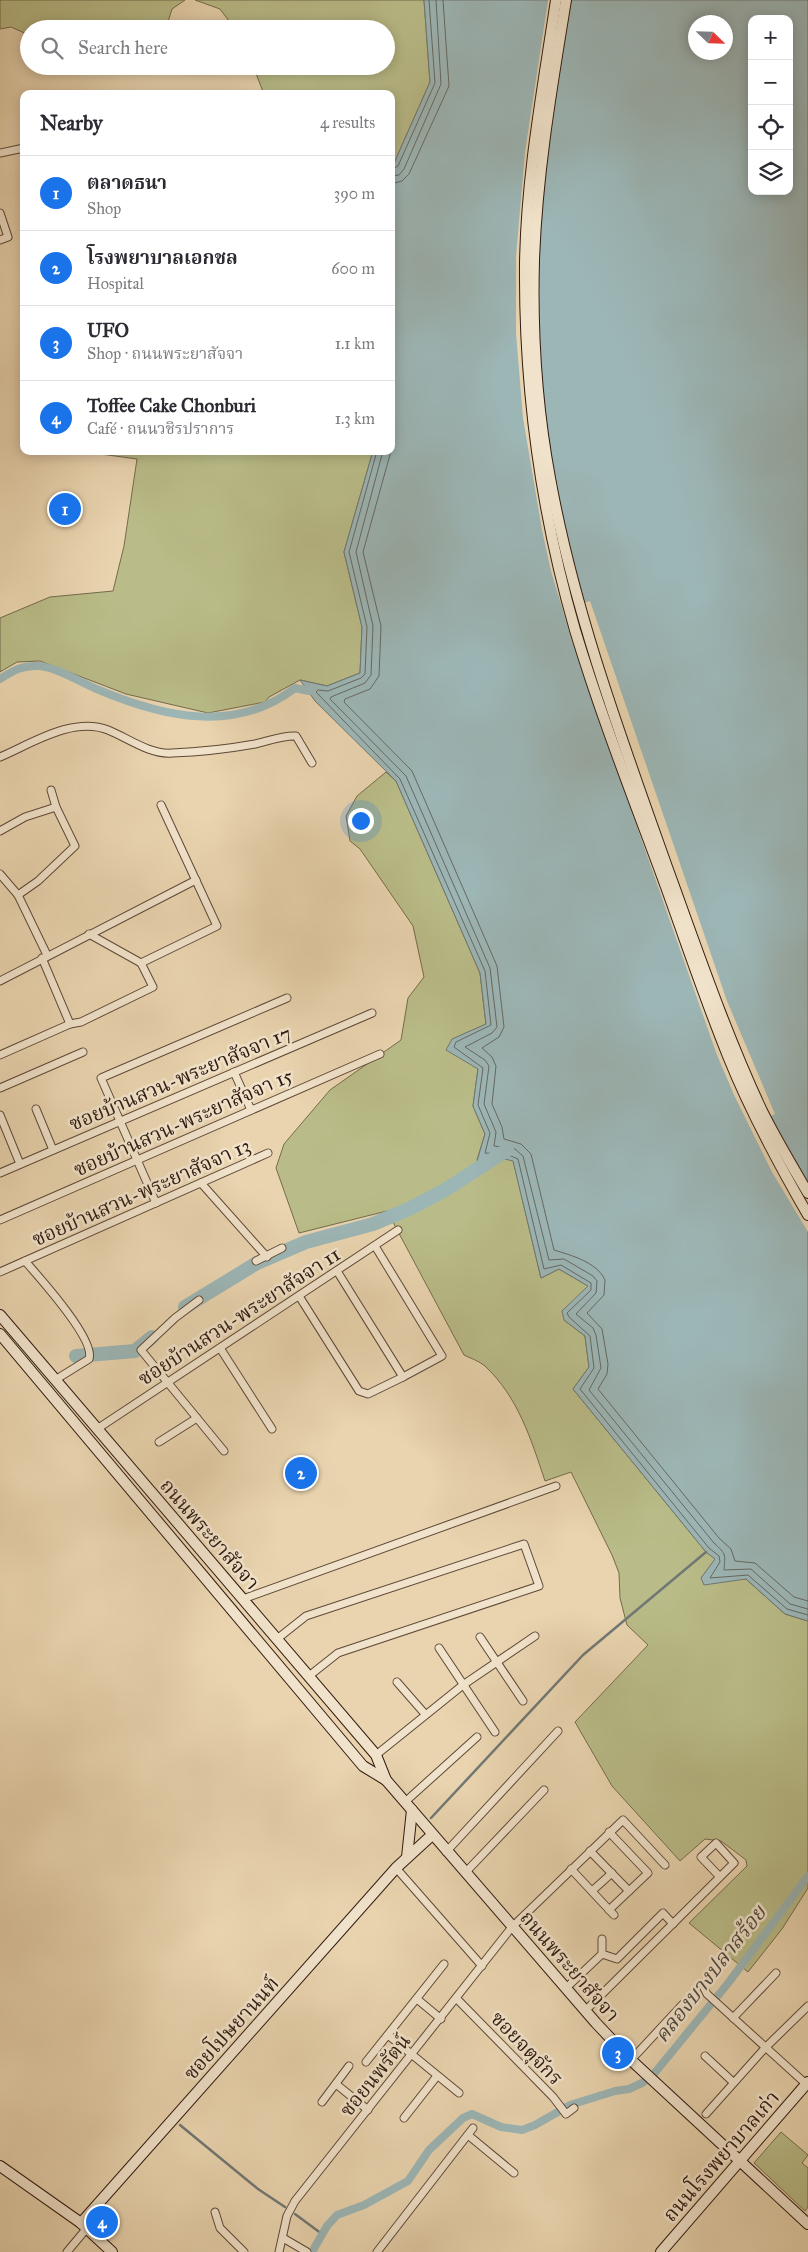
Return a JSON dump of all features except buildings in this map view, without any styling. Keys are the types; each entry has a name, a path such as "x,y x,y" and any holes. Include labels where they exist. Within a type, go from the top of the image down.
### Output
{"main road":[{"path":"556,0 530,180 525,263 527,345 532,413 540,478 575,630 628,785 728,1056 755,1117 808,1215"},
{"path":"566,0 538,182 534,262 536,346 550,477 566,553 585,625 640,790 737,1054 763,1113 808,1193"},
{"name":"ถนนพระยาสัจจา","path":"1,1317 376,1756 386,1780"},
{"name":"ถนนพระยาสัจจา","path":"0,1334 363,1766 386,1780 446,1852 631,2060 808,2224"},
{"path":"87,1437 97,1429"},
{"path":"162,1527 175,1520"},
{"path":"228,1605 243,1599"},
{"path":"363,1766 376,1756"},
{"path":"407,1857 412,1810"},
{"name":"ซอยโปษยานนท์","path":"84,2226 396,1868 432,1835"},
{"name":"ถนนโรงพยาบาลเก่า","path":"661,2252 807,2083"},
{"path":"0,2166 84,2226 112,2252"}],"street":[{"path":"0,153 20,149"},
{"path":"0,213 8,237 0,240"},
{"path":"0,757 52,735 87,726 104,728 153,750 169,754 218,750 296,736 312,763"},
{"path":"18,894 38,881 76,846 56,807 51,790"},
{"path":"141,962 216,926 161,805"},
{"path":"0,831 25,817 56,807"},
{"path":"0,874 18,894 45,956 70,1024"},
{"path":"0,981 45,956 196,880"},
{"path":"0,1055 70,1024 81,1022 152,987 141,962 90,934"},
{"path":"156,1203 101,1078 287,998"},
{"name":"ซอยบ้านสวน-พระยาสัจจา 17","path":"0,1173 372,1012"},
{"path":"0,1088 83,1052"},
{"name":"ซอยบ้านสวน-พระยาสัจจา 15","path":"0,1220 380,1054"},
{"path":"234,1072 251,1110"},
{"path":"36,1109 53,1150"},
{"path":"0,1115 20,1164"},
{"name":"ซอยบ้านสวน-พระยาสัจจา 13","path":"0,1272 268,1153"},
{"path":"201,1183 267,1256"},
{"name":"ซอยบ้านสวน-พระยาสัจจา 11","path":"97,1429 398,1230"},
{"path":"299,1296 359,1391 368,1394 442,1356 375,1246"},
{"path":"256,1261 282,1248"},
{"path":"26,1261 58,1301 88,1346 90,1356 86,1361 72,1367 55,1380"},
{"path":"336,1271 403,1377"},
{"path":"199,1300 175,1318 141,1350 224,1451"},
{"path":"220,1348 272,1429"},
{"path":"159,1442 197,1418"},
{"path":"243,1599 556,1486"},
{"path":"277,1639 306,1616 524,1544 539,1586 338,1653 309,1676"},
{"path":"376,1756 425,1714 463,1685 535,1636"},
{"path":"480,1637 523,1701"},
{"path":"438,1648 495,1732"},
{"path":"397,1682 425,1714"},
{"path":"446,1852 558,1731"},
{"path":"405,1802 477,1737"},
{"path":"465,1873 544,1790"},
{"path":"571,1869 612,1913 629,1891 648,1873 609,1832 623,1820 665,1865"},
{"name":"ซอยนพรัตน์","path":"279,2252 287,2216 295,2201 512,1927 609,1832"},
{"path":"585,2010 673,1924 720,1877 734,1863 716,1843 701,1857 720,1877"},
{"path":"590,1851 629,1891"},
{"path":"396,1868 482,1966"},
{"path":"592,1891 612,1873"},
{"path":"602,1954 617,1959 663,1913 673,1924"},
{"path":"566,1988 602,1954 602,1938"},
{"path":"366,2062 444,1964"},
{"path":"733,2018 776,1973"},
{"path":"706,1991 733,2018 807,2083"},
{"path":"417,1999 441,2019"},
{"name":"ซอยจตุจักร","path":"456,1999 558,2102 566,2114 574,2108"},
{"path":"631,2060 683,2004"},
{"path":"706,2114 733,2082 808,2006"},
{"path":"388,2035 459,2092"},
{"path":"705,2056 733,2082"},
{"path":"322,2102 349,2066"},
{"path":"404,2118 437,2076"},
{"path":"336,2084 368,2110"},
{"path":"377,2252 473,2128"},
{"path":"468,2135 514,2173"},
{"path":"215,2212 220,2228 244,2252"},
{"path":"67,2252 84,2226"},
{"path":"283,2238 305,2251"}],"green space":[{"path":"0,0 185,0 172,9 169,20 20,20 20,31 11,27 0,29"},
{"path":"195,0 424,0 430,82 395,161 395,90 262,90 257,75 395,75 395,20 228,20 220,9"},
{"path":"108,455 372,455 344,552 362,627 360,673 327,686 300,680 269,697 265,702 208,713 126,694 40,661 17,662 0,672 0,618 50,597 113,591 124,546 137,459"},
{"path":"386,772 396,781 480,973 486,1024 453,1039 478,1069 473,1106 485,1134 477,1160 513,1160 541,1278 559,1269 588,1286 564,1320 585,1336 589,1367 573,1389 706,1552 716,1559 701,1578 746,1579 785,1614 808,1621 808,1888 782,1929 748,1972 689,1923 747,1866 746,1860 721,1841 705,1839 680,1861 612,1786 575,1722 648,1645 627,1625 620,1598 619,1573 571,1472 545,1481 529,1434 515,1405 485,1366 464,1355 387,1211 299,1233 276,1168 284,1144 330,1090 401,1040 408,998 424,977 413,926 360,849 350,841 346,816 357,796"},
{"path":"781,2132 808,2155 802,2163 808,2168 808,2207 805,2211 754,2163"}],"water":[{"path":"424,0 808,0 808,1621 785,1614 746,1579 704,1585 701,1578 715,1559 706,1552 573,1389 589,1367 585,1336 564,1320 562,1311 588,1286 559,1269 541,1278 513,1161 505,1159 477,1161 485,1134 473,1106 478,1069 446,1050 452,1039 486,1024 480,973 396,781 315,701 300,680 327,686 360,673 362,627 344,552 372,455 395,455 395,161 430,82"}],"pier":[{"path":"548,0 571,0 546,161 539,258 540,352 545,413 560,511 584,603 590,601 727,1001 775,1114 769,1117 808,1189 808,1232 772,1172 735,1097 717,1055 573,644 551,571 542,530 523,418 516,333 516,257 525,152"}],"waterway":[{"path":"0,679 23,668 33,666 46,667 123,700 148,708 198,716 223,716 248,712 272,702 295,688 309,691"},
{"path":"185,1307 257,1263 306,1242 373,1224 409,1209 445,1190 507,1150"},
{"path":"76,1356 135,1351 152,1337"},
{"path":"431,1818 583,1655 706,1552"},
{"name":"คลองบางปลาสร้อย","path":"312,2252 327,2226 337,2215 364,2205 408,2181 429,2150 463,2118 472,2114 501,2127 522,2130 535,2125 570,2105 615,2091 629,2089 653,2075 729,1982 808,1876"},
{"path":"180,2125 258,2189 285,2207"},
{"path":"295,2214 322,2234"}],"place":[{"name":"ตลาดธนา","path":"65,509"},
{"name":"โรงพยาบาลเอกชล","path":"301,1473"},
{"name":"UFO","path":"618,2053"},
{"name":"Toffee Cake Chonburi","path":"102,2222"}]}
